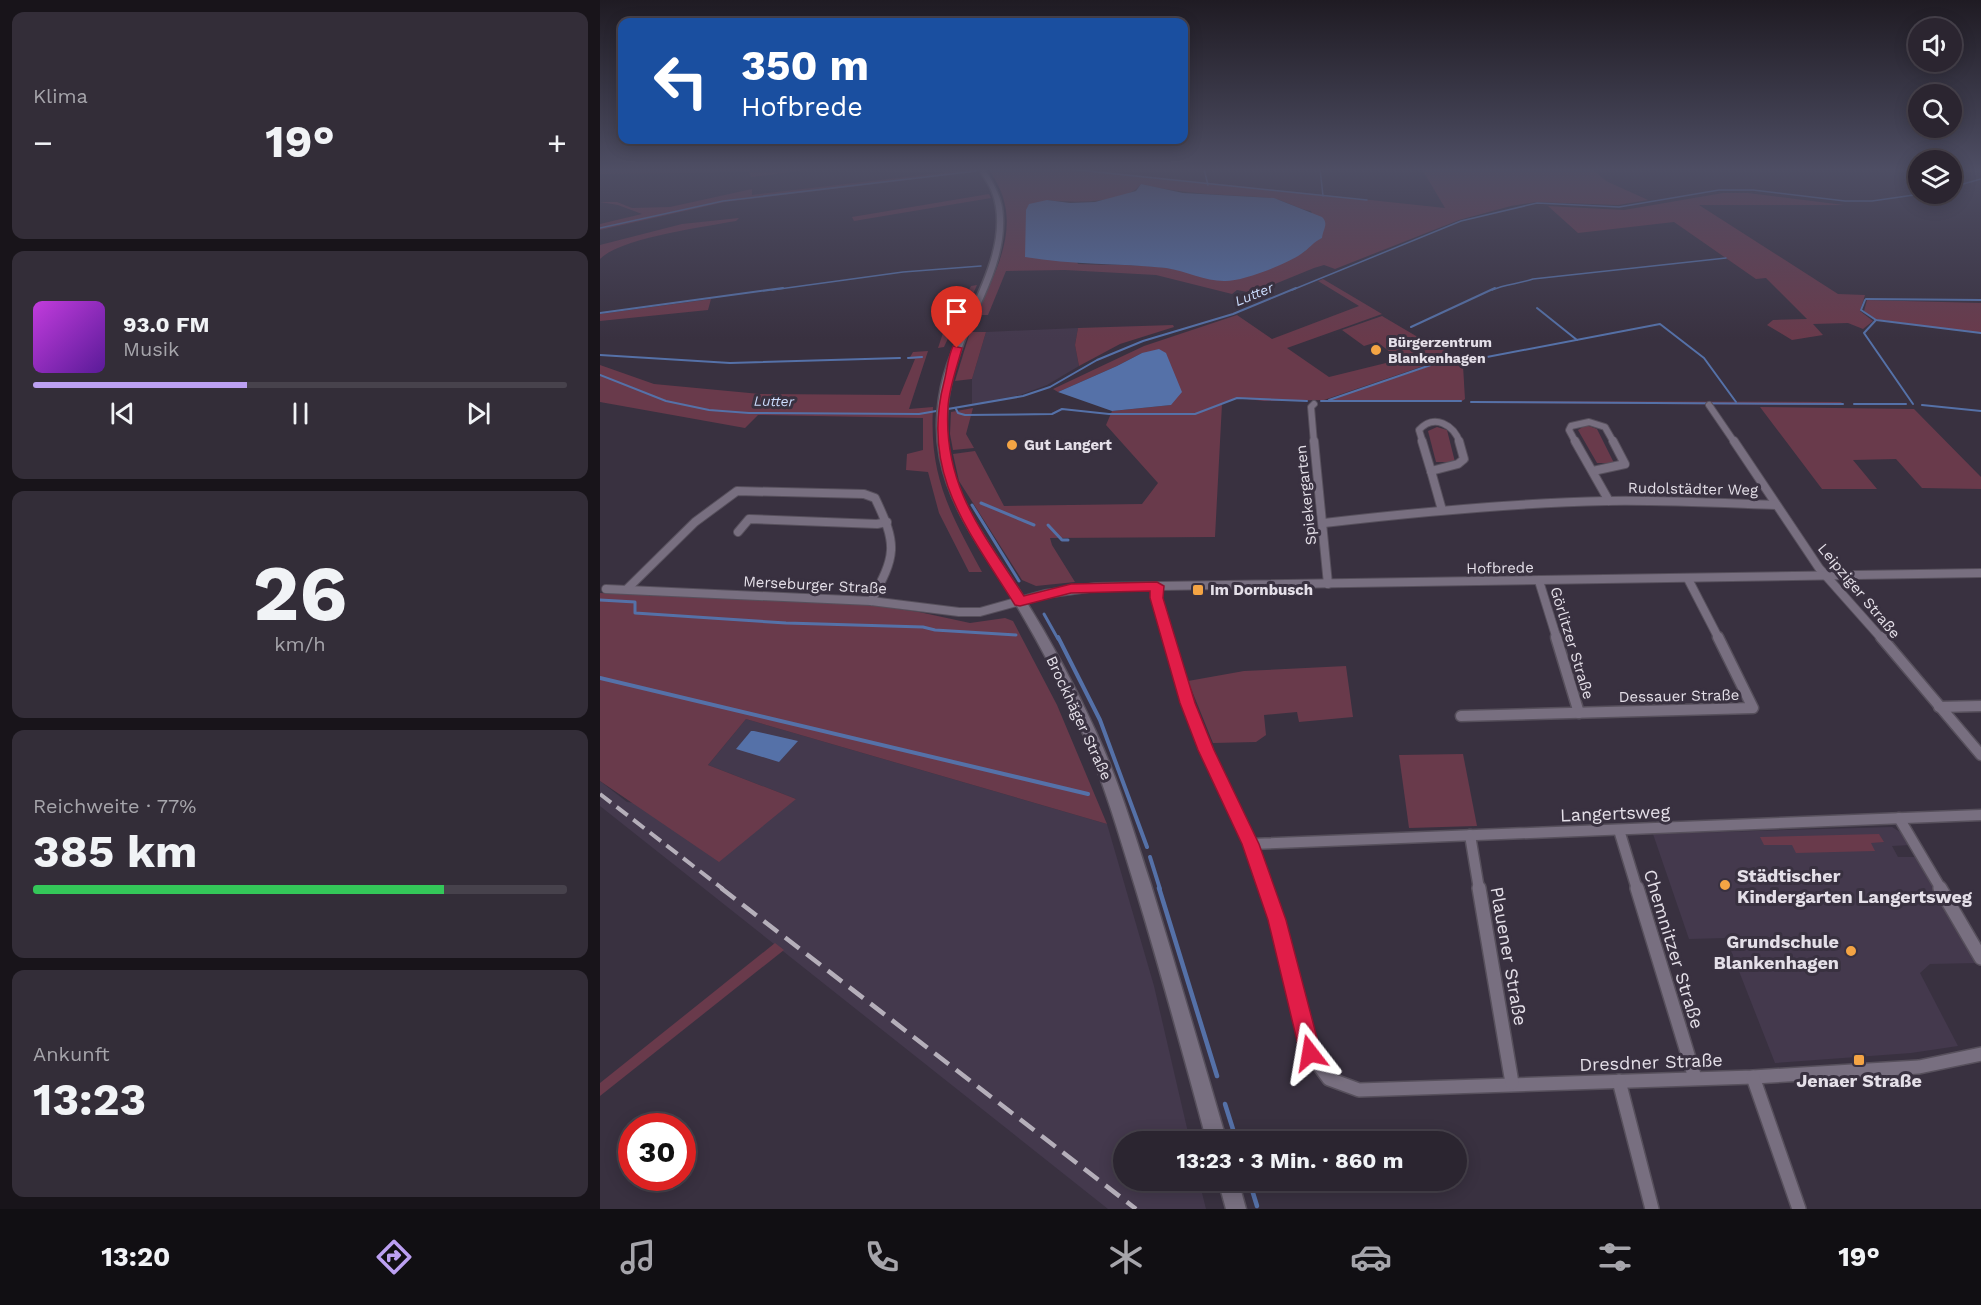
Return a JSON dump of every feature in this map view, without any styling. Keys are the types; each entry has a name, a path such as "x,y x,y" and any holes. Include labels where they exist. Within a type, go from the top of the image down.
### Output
{"main road":[{"name":"Brockhäger Straße","path":"1002,225 994,258 950,368 943,404 944,453 953,489 968,519 1020,601 1074,698 1117,803 1214,1131"},
{"path":"1231,1191 1236,1209"}],"street":[{"name":"Spiekergarten","path":"1314,404 1311,407 1316,481 1321,491 1328,584"},
{"name":"Leipziger Straße","path":"1709,405 1819,568 1981,755"},
{"name":"Rudolstädter Weg","path":"1593,471 1625,464 1605,427 1589,422 1571,426 1569,430 1609,501"},
{"path":"1429,471 1458,464 1464,459 1455,428 1450,424 1428,423 1419,430 1429,471 1442,510"},
{"path":"627,589 703,516 727,496 737,491 864,494 875,498 892,532 894,556 871,601"},
{"name":"Rudolstädter Weg","path":"1324,523 1442,510 1609,501 1776,505"},
{"path":"738,532 749,519 877,524 887,522"},
{"name":"Hofbrede","path":"1020,601 1071,589 1157,586 1981,573"},
{"name":"Dessauer Straße","path":"1461,716 1753,708 1688,579"},
{"name":"Görlitzer Straße","path":"1539,581 1579,713"},
{"path":"1157,586 1156,598 1188,703 1206,750 1251,844 1277,920 1310,1053 1324,1077"},
{"name":"Merseburger Straße","path":"606,588 871,601 959,612 980,612 1020,601"},
{"path":"1939,706 1981,706"},
{"name":"Langertsweg","path":"1251,844 1981,815"},
{"path":"1899,818 1981,958"},
{"name":"Chemnitzer Straße","path":"1619,830 1695,1078"},
{"name":"Plauener Straße","path":"1470,835 1512,1083"},
{"name":"Dresdner Straße","path":"1324,1077 1339,1085 1359,1090 1512,1083 1753,1077 1919,1066 1981,1054"},
{"path":"1753,1077 1799,1209"},
{"path":"1619,1081 1652,1209"}],"shaded area":[{"path":"600,225 620,225 600,230"},
{"path":"676,225 710,225 643,239 625,245 600,259 600,245"},
{"path":"1007,225 1059,225 1078,264 1170,268 1199,276 1304,252 1311,243 1322,238 1317,225 1445,225 1335,269 1324,265 1253,293 1237,290 1232,294 1156,275 1065,270 1006,271 988,315 977,315 1005,242"},
{"path":"1570,225 1644,225 1578,233"},
{"path":"1679,225 1731,225 1838,294 1865,295 1860,311 1873,321 1863,329 1848,323 1813,324 1823,335 1792,340 1767,325 1773,320 1807,319 1766,278 1756,279"},
{"path":"1323,279 1382,314 1287,348 1329,377 1390,362 1438,346 1448,352 1450,357 1324,400 1264,401 1238,398 1222,404 1215,537 1050,538 1075,582 1036,586 1022,580 959,481 953,454 975,451 1004,506 1142,504 1158,483 1106,425 1112,411 1171,405 1142,353 1058,392 1053,389 1144,346 1237,315 1272,339 1359,306 1318,281"},
{"path":"977,285 959,325 951,332 944,347 938,348 943,333 951,325 971,286"},
{"path":"711,299 708,310 600,321 600,314"},
{"path":"1867,300 1981,303 1981,333 1873,319 1864,311"},
{"path":"1382,316 1433,346 1398,358 1377,342 1364,346 1342,330"},
{"path":"1173,325 1174,327 1120,344 1079,366 1075,345 1078,328"},
{"path":"1078,328 1075,345 1079,366 1047,385 1020,395 972,404 972,379 986,332"},
{"path":"970,332 986,332 972,379 955,381"},
{"path":"928,351 909,409 933,407 934,454 938,474 951,512 982,572 969,572 939,513 928,472 906,470 907,454 923,450 923,418 758,415 745,428 600,402 600,365 654,384 760,394 900,395 915,359 909,359 913,352"},
{"path":"1456,357 1463,366 1465,399 1462,401 1330,400"},
{"path":"1472,401 1841,402 1844,405 1473,403"},
{"path":"1760,407 1914,409 1981,477 1981,489 1922,488 1896,459 1853,460 1877,489 1822,489"},
{"path":"973,408 966,434 974,448 953,450 950,434 951,412"},
{"path":"1586,425 1597,429 1614,463 1597,463 1578,430"},
{"path":"1437,427 1447,430 1455,462 1436,462 1428,431"},
{"path":"600,593 870,605 970,623 1005,618 1013,621 1057,705 1107,824 746,719 708,765 796,799 719,862 600,781"},
{"path":"1346,666 1353,717 1299,722 1297,712 1264,715 1266,735 1256,742 1213,743 1188,681 1244,671"},
{"path":"746,719 1107,824 1154,986 1188,1131 1113,1131 1113,1191 1202,1191 1206,1209 1108,1209 600,806 600,781 627,802 635,803 796,799 708,765"},
{"path":"1463,754 1477,826 1409,828 1399,755"},
{"name":"Grundschule Blankenhagen","path":"1892,827 1905,835 1911,845 1892,846 1898,857 1917,857 1977,963 1930,964 1920,973 1958,1046 1911,1053 1775,1063 1726,938 1689,939 1653,834"},
{"path":"1879,834 1884,842 1871,843 1875,851 1796,853 1792,845 1764,845 1760,837"},
{"path":"775,943 784,950 600,1096 600,1083"}],"water":[{"path":"1026,225 1325,225 1322,238 1294,258 1264,272 1232,281 1210,279 1166,268 1025,257"},
{"path":"1159,349 1166,353 1182,392 1171,405 1112,411 1058,392 1142,353"},
{"path":"751,731 798,741 779,762 736,749"}],"waterway":[{"path":"600,228 612,225"},
{"name":"Lutter","path":"1292,290 1450,225"},
{"path":"1492,290 1533,279 1726,258"},
{"path":"772,290 903,272 981,266"},
{"path":"600,313 783,288"},
{"name":"Lutter","path":"600,375 666,401 709,410 749,413 919,414 1023,396 1050,387 1097,360 1143,341 1233,314 1296,288"},
{"path":"1411,327 1495,288"},
{"path":"1866,299 1981,300"},
{"path":"1865,300 1861,310 1876,320"},
{"path":"1537,308 1577,340"},
{"path":"1876,320 1981,333"},
{"path":"1876,320 1864,333 1913,404"},
{"path":"1577,340 1660,324 1704,358 1736,402"},
{"path":"1466,361 1577,340"},
{"path":"1329,400 1451,358 1450,354"},
{"path":"600,355 730,363 900,358"},
{"path":"908,358 922,357"},
{"path":"956,409 958,413 965,415 1052,414 1062,409 1109,414 1195,414 1237,398 1307,401"},
{"path":"1321,401 1461,401"},
{"path":"1471,402 1843,404"},
{"path":"1854,404 1906,404"},
{"path":"1922,405 1981,411"},
{"path":"981,503 1034,525"},
{"path":"972,505 1019,581"},
{"path":"1048,525 1062,540 1068,540"},
{"path":"600,600 635,602 635,613 786,623 923,627 935,630 1016,635"},
{"path":"1044,614 1058,639"},
{"path":"1058,637 1100,720 1147,847"},
{"path":"600,678 1088,794"},
{"path":"1150,857 1160,889"},
{"path":"1159,888 1217,1076"},
{"path":"1225,1104 1234,1131"},
{"path":"1252,1191 1257,1206"}],"railway":[{"path":"600,794 723,889"},
{"path":"721,888 1136,1209"}],"place":[{"name":"Bürgerzentrum Blankenhagen","path":"1376,350"},
{"name":"Gut Langert","path":"1012,445"},
{"name":"Im Dornbusch","path":"1198,590"},
{"name":"Städtischer Kindergarten Langertsweg","path":"1725,885"},
{"name":"Grundschule Blankenhagen","path":"1851,951"},
{"name":"Jenaer Straße","path":"1859,1060"}],"route":[{"path":"957,348 950,368 943,404 942,436 946,464 953,489 968,519 1020,601 1071,589 1157,586 1156,598 1188,703 1206,750 1251,844 1277,920 1310,1053"}]}
